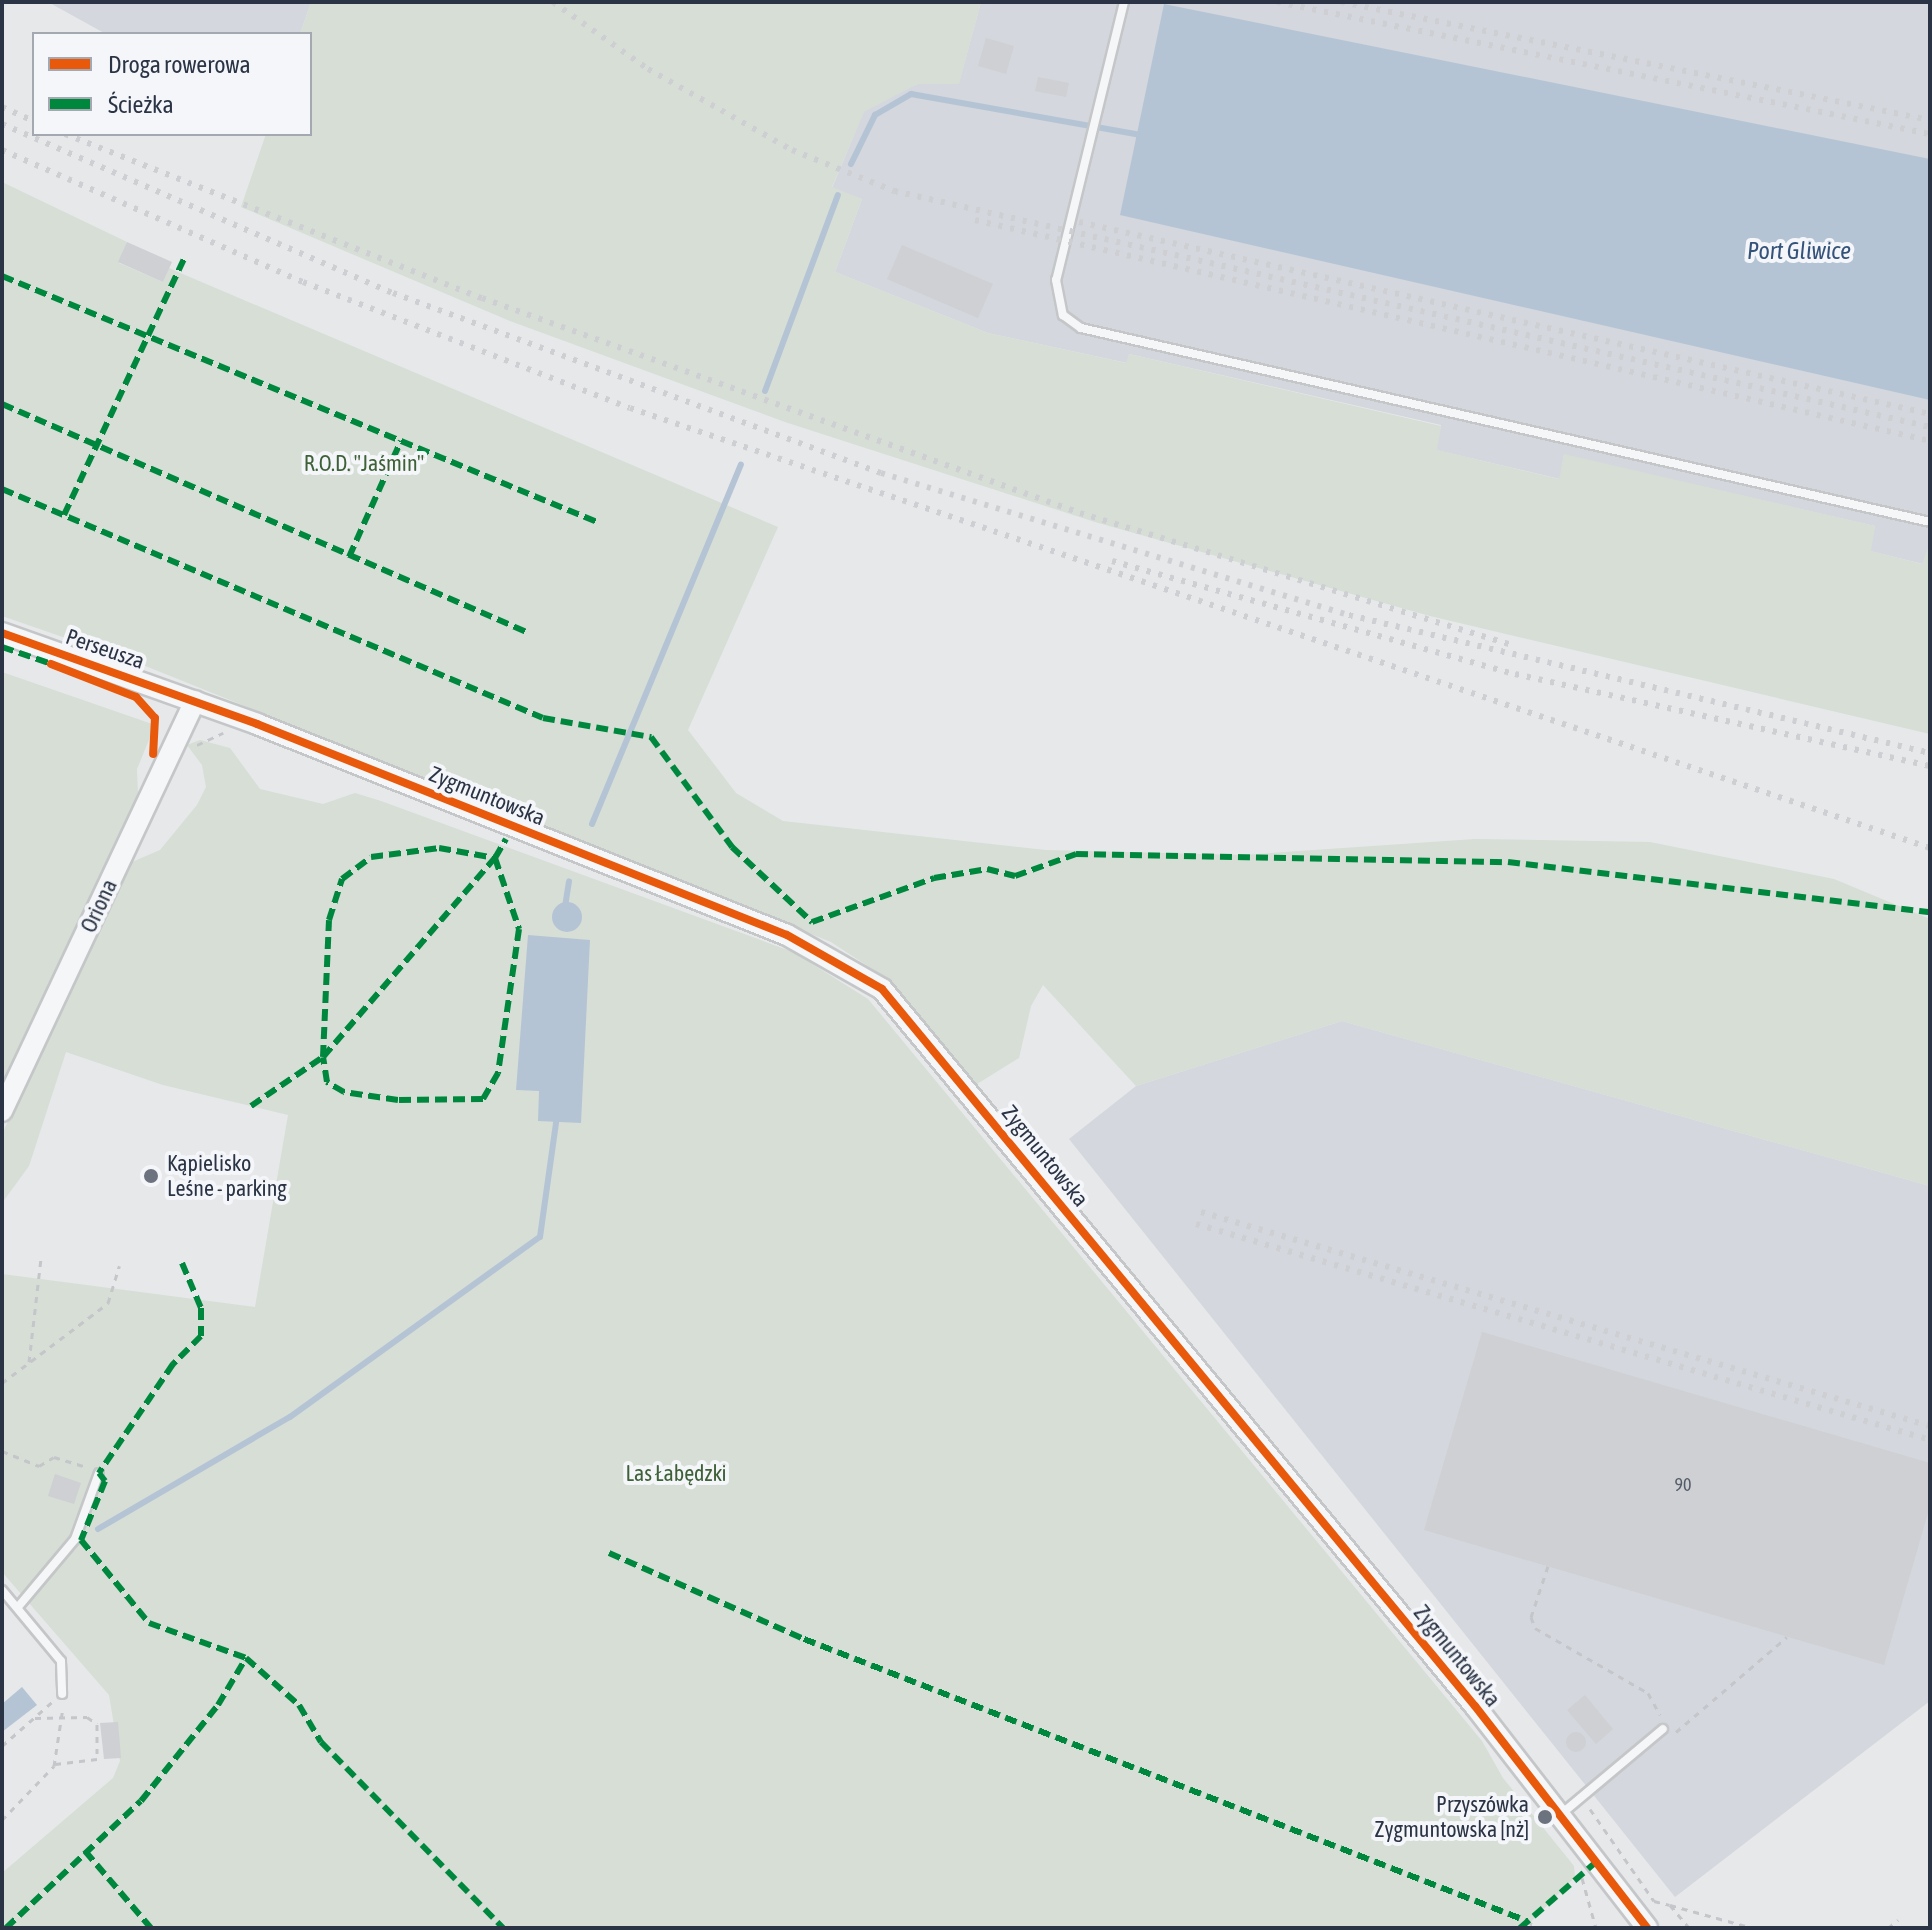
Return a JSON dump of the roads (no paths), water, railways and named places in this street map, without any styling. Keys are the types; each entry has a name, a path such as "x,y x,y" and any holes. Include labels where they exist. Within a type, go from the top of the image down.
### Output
{"street":[{"name":"Perseusza","path":"2,633 195,701"},
{"name":"Oriona","path":"2,1111 195,701"},
{"name":"Zygmuntowska","path":"195,701 787,935 882,989 1560,1815 1647,1928"}],"lane":[{"path":"1124,2 1056,280 1063,315 1081,328 1930,522"},
{"path":"18,1607 75,1539 99,1473"},
{"path":"2,1590 61,1661 62,1694"},
{"path":"1560,1815 1663,1729"}],"water":[{"name":"Port Gliwice","path":"1164,4 1930,159 1930,400 1120,215"},
{"path":"567,902 573,903 581,911 581,923 573,931 567,932 561,931 553,923 552,917 553,911 561,903"},
{"path":"528,935 590,940 581,1123 538,1121 539,1091 516,1090"},
{"path":"22,1687 37,1705 2,1732 2,1704"}],"waterway":[{"path":"851,164 875,115 911,94 1142,135"},
{"path":"765,391 838,195"},
{"path":"592,824 741,465"},
{"path":"564,913 569,881"},
{"path":"98,1529 290,1417 540,1237 557,1116"}],"railway":[{"path":"553,2 648,69 792,150 894,191 1930,427"},
{"path":"1277,2 1930,134"},
{"path":"1341,2 1930,120"},
{"path":"2,107 32,120"},
{"path":"2,124 393,293 881,473 1349,615 1930,753"},
{"path":"70,136 482,298 1080,513 1513,645"},
{"path":"2,150 303,282 630,408 1930,848"},
{"path":"975,220 1930,441"},
{"path":"1079,222 1930,414"},
{"path":"1112,561 1515,674 1930,766"},
{"path":"1201,1212 1930,1426"},
{"path":"1196,1224 1930,1440"}],"place":[{"name":"Kąpielisko Leśne - parking","path":"151,1176"},
{"name":"Przyszówka Zygmuntowska [nż]","path":"1545,1817"}],"park label":[{"name":"R.O.D. \"Jaśmin\"","path":"364,464"},
{"name":"Las Łabędzki","path":"676,1474"}]}
